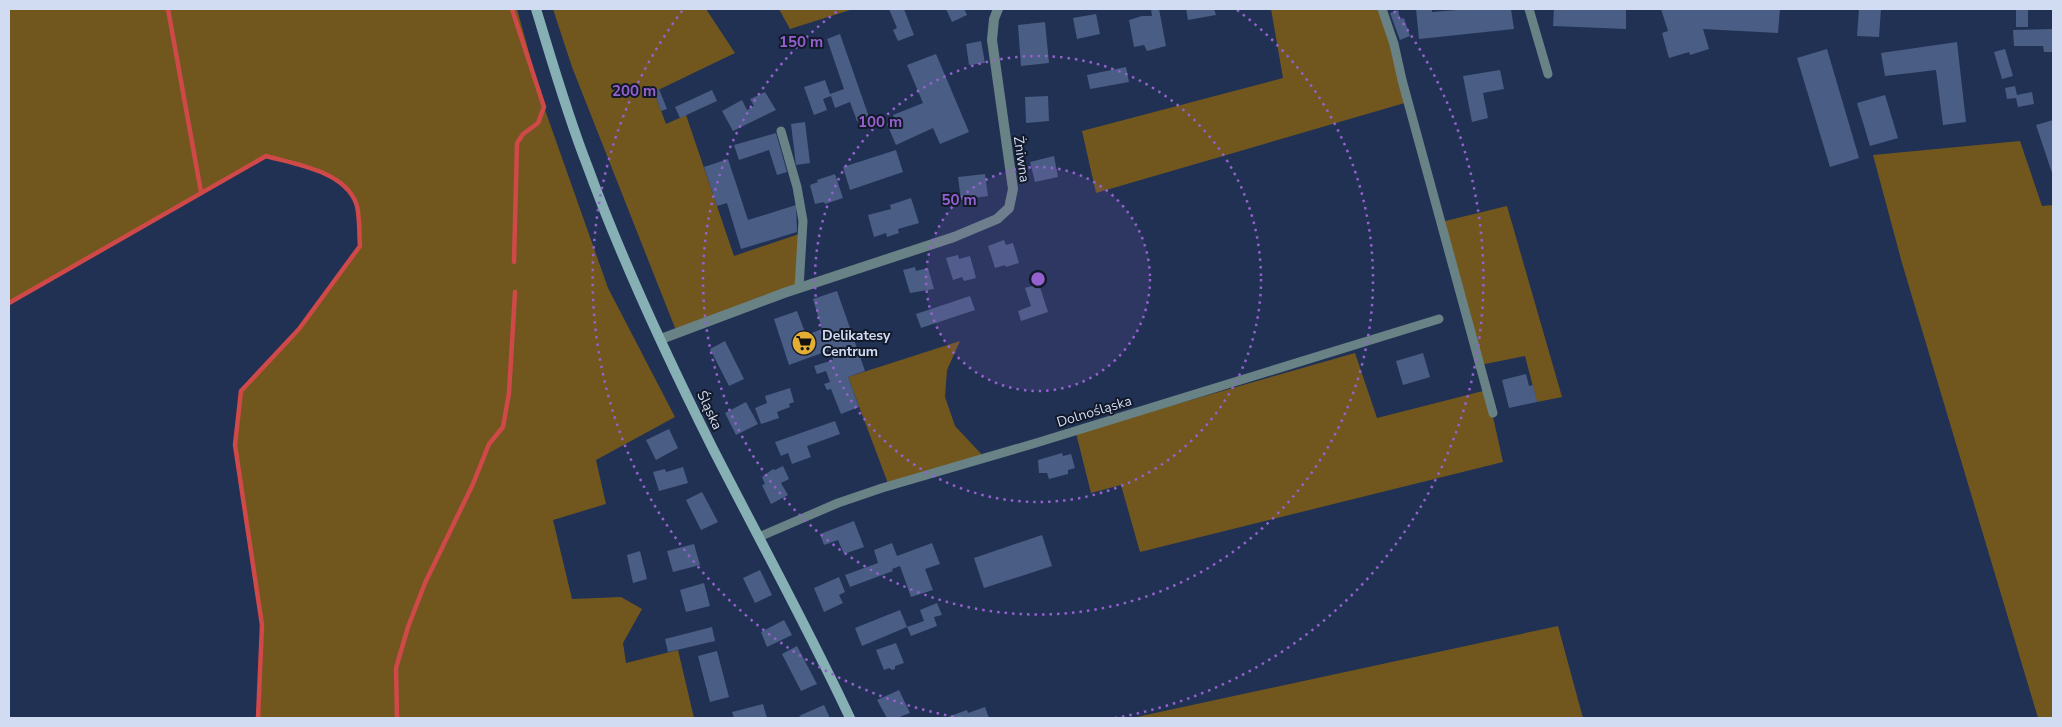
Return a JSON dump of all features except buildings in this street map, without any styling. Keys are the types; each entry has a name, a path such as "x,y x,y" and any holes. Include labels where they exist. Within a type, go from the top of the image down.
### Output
{"street":[{"name":"Śląska","path":"536,9 587,167 661,340 712,446 850,718"},
{"name":"Żniwna","path":"661,340 799,288 954,236 997,219 1009,208 1013,189 992,40 994,19 998,9"}],"lane":[{"path":"1382,9 1394,44 1402,80 1493,413"},
{"path":"1529,9 1548,74"},
{"path":"781,132 797,187 803,221 799,288"},
{"name":"Dolnośląska","path":"759,537 838,503 882,488 1036,443 1439,319"}],"shaded area":[{"path":"9,9 517,9 544,107 608,288 675,417 596,460 606,504 553,520 572,599 621,597 642,609 623,643 626,663 678,650 694,718 258,718 262,625 251,564 235,445 241,391 299,329 360,246 359,218 356,203 350,192 330,176 317,170 266,156 9,303"},
{"path":"553,9 706,9 735,53 654,92 666,124 686,115 734,256 802,233 799,288 677,333 572,67"},
{"path":"779,9 849,9 850,10 790,29"},
{"path":"1271,9 1382,9 1408,102 1096,193 1082,131 1283,78"},
{"path":"2020,141 2042,206 2053,205 2053,718 2038,718 1902,263 1873,155"},
{"path":"1507,206 1562,397 1537,402 1525,356 1480,365 1441,222"},
{"path":"960,341 947,370 945,397 955,426 985,458 889,486 848,377"},
{"path":"1355,353 1377,418 1487,390 1503,462 1140,552 1121,485 1091,493 1076,433"},
{"path":"1558,626 1583,718 1132,718"}],"waterway":[{"path":"168,9 201,192"},
{"path":"512,9 544,107 538,123 523,134 517,143 514,262"},
{"path":"9,303 266,156 317,170 341,183 350,192 357,207 360,246 299,329 241,391 235,445 262,625 258,718"},
{"path":"397,718 396,668 408,627 425,583 473,484 489,444 503,427 509,393 515,292"}],"place":[{"name":"Delikatesy Centrum","path":"804,343"}]}
